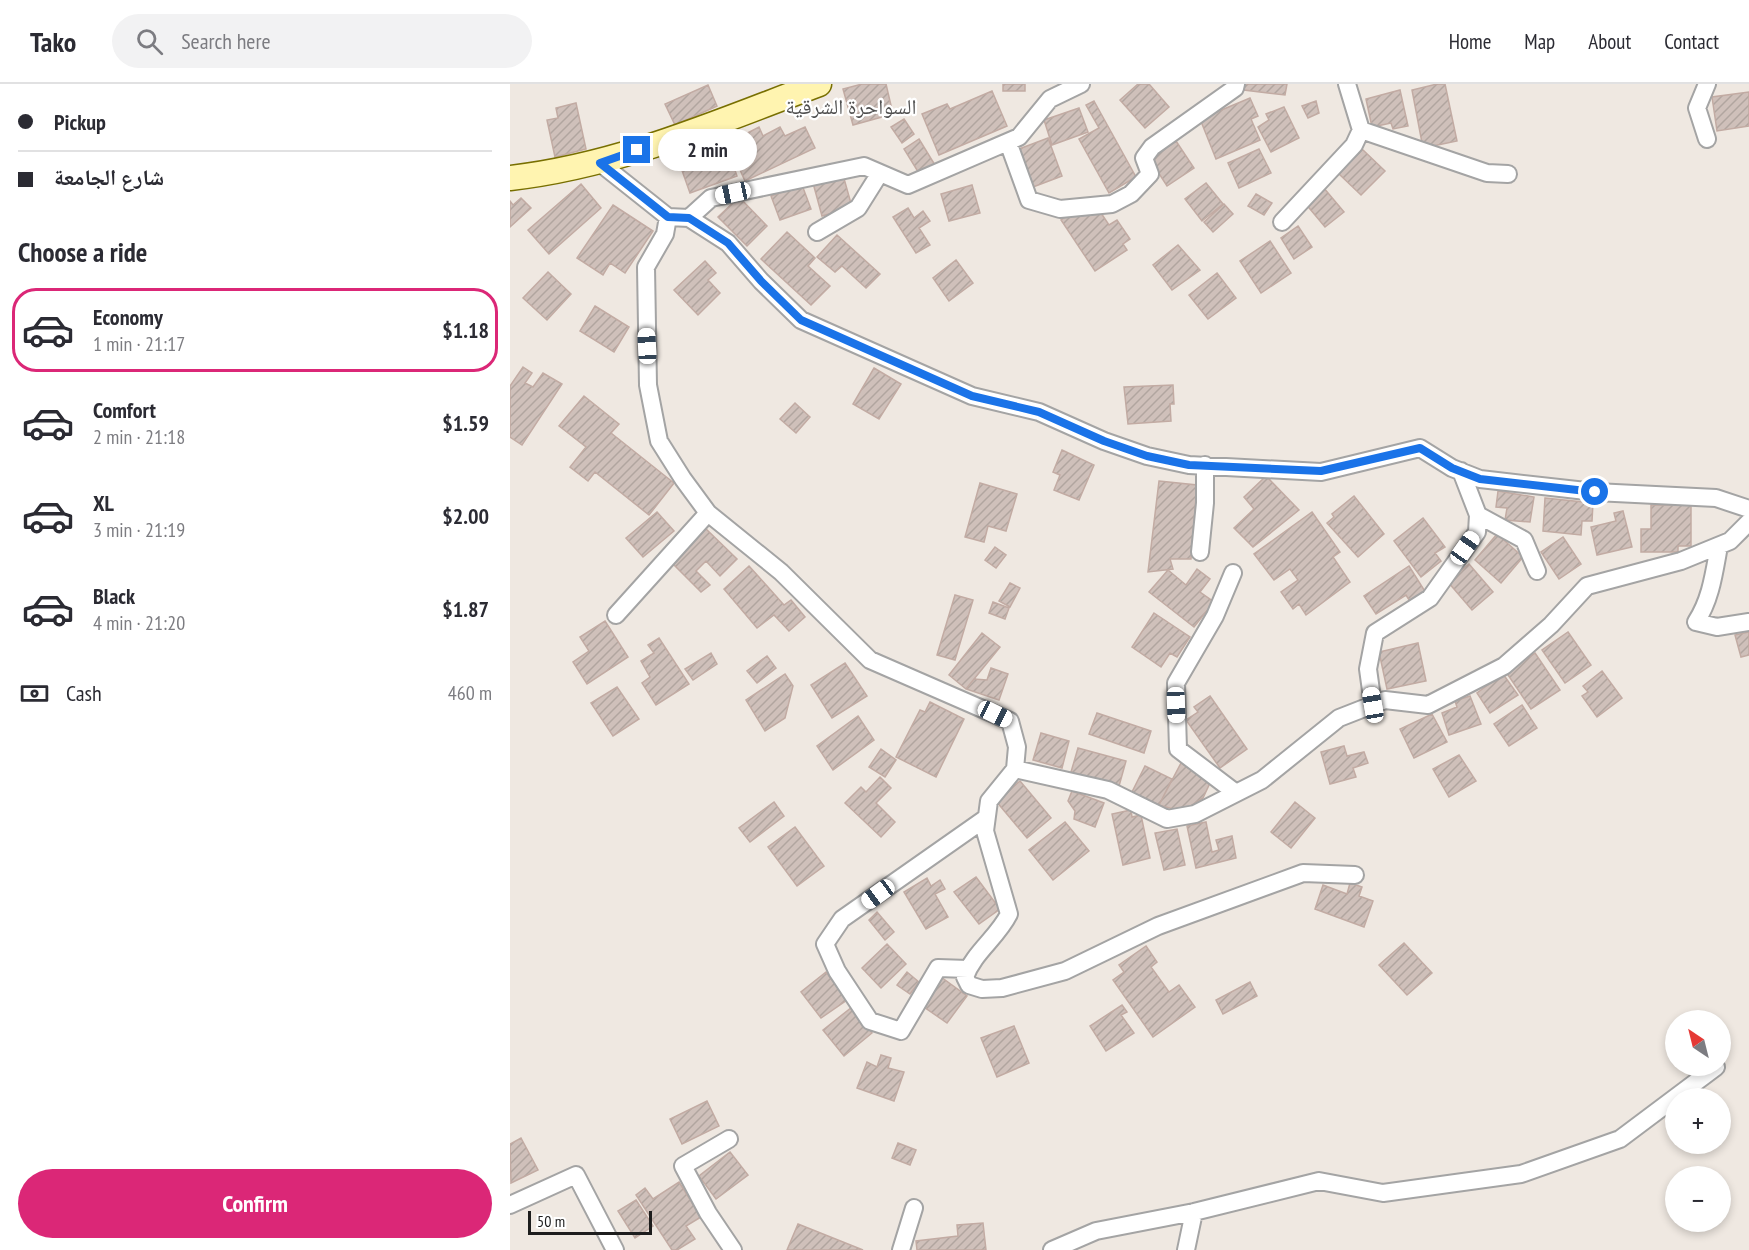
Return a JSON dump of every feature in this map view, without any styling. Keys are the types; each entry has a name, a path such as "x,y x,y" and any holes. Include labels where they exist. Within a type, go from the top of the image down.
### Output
{"main road":[{"path":"510,178 550,174 600,163 807,86"}],"street":[{"path":"689,218 711,198 864,166 908,185 1018,137 1050,99 1081,84"},
{"path":"1008,142 1029,200 1060,209 1112,204 1131,194 1150,174 1144,158 1152,147 1235,88 1236,84"},
{"path":"1282,222 1354,145 1361,130 1347,84"},
{"path":"1707,84 1697,108 1707,139"},
{"path":"1361,130 1487,173 1508,174"},
{"path":"600,163 668,217 689,218 728,243 761,281 801,320 972,396 1039,412 1104,441 1147,456 1189,465 1321,471 1420,448 1480,479 1595,492 1716,498 1749,509"},
{"path":"817,232 858,208 880,173"},
{"path":"668,217 665,234 646,267 648,385 659,441 708,513 781,572 870,660 1010,721 1017,747 1015,769 989,801 985,831 1009,914 1002,929 971,961 964,977 969,985 982,989 1027,983 1065,971 1158,926 1304,873 1355,875"},
{"path":"1200,552 1205,503 1205,465"},
{"path":"1373,705 1368,669 1376,633 1430,598 1477,532 1478,515 1461,471"},
{"path":"616,615 708,513"},
{"path":"1478,515 1524,540 1537,571"},
{"path":"1015,769 1108,790 1167,819 1195,814 1262,780 1339,718 1385,700 1428,705 1504,666 1551,625 1587,586 1681,561 1719,546 1730,541 1749,522"},
{"path":"1719,546 1712,587 1705,609 1696,622 1717,627 1749,622"},
{"path":"1233,573 1215,616 1176,682 1178,749 1236,794"},
{"path":"968,969 938,968 901,1031 870,1021 837,971 825,944 842,919 986,818"},
{"path":"1052,1250 1096,1231 1194,1212 1319,1181 1383,1193 1521,1174 1620,1139 1704,1076"},
{"path":"729,1139 683,1166 708,1213 733,1250"},
{"path":"510,1205 576,1175 615,1250"},
{"path":"901,1250 914,1208"},
{"path":"1186,1250 1194,1212"}],"building":[{"path":"862,84 886,84 893,114 853,125 843,89"},
{"path":"1003,84 1025,84 1025,91 1003,91"},
{"path":"1138,84 1149,84 1169,107 1145,128 1120,100"},
{"path":"1245,84 1287,84 1285,95 1244,90"},
{"path":"1445,84 1457,141 1423,148 1412,90"},
{"path":"708,85 717,106 675,125 665,104"},
{"path":"1400,90 1408,126 1393,129 1391,123 1372,127 1366,99"},
{"path":"992,91 1007,126 939,155 922,114 947,104 950,109"},
{"path":"1749,92 1749,126 1717,131 1712,97"},
{"path":"1250,98 1258,116 1251,119 1260,140 1216,159 1200,119"},
{"path":"1094,101 1136,177 1109,193 1079,139 1099,128 1086,105"},
{"path":"1316,101 1319,113 1308,118 1302,106"},
{"path":"576,103 586,149 555,157 547,120 558,118 556,108"},
{"path":"1284,107 1299,138 1271,152 1258,127 1269,120 1266,114"},
{"path":"1079,108 1088,132 1052,145 1044,120"},
{"path":"904,119 914,134 902,143 891,127"},
{"path":"759,127 763,136 780,127 785,136 805,127 815,148 745,181 728,143"},
{"path":"1048,138 1062,176 1033,187 1019,149"},
{"path":"919,139 935,165 920,175 904,149"},
{"path":"1176,141 1194,168 1167,186 1149,158"},
{"path":"726,144 737,176 690,193 679,162"},
{"path":"1259,149 1271,173 1239,188 1228,163"},
{"path":"1362,149 1385,171 1361,195 1339,174"},
{"path":"843,175 852,207 822,216 813,183"},
{"path":"1206,183 1223,204 1202,221 1185,199"},
{"path":"581,184 601,208 549,254 528,230"},
{"path":"802,185 811,209 780,220 771,196"},
{"path":"972,185 980,213 949,221 941,194"},
{"path":"1323,187 1344,212 1325,227 1305,203"},
{"path":"1256,194 1272,203 1264,215 1248,206"},
{"path":"739,197 767,226 747,246 718,217"},
{"path":"521,198 531,208 510,227 510,201 513,205"},
{"path":"1224,204 1233,214 1213,232 1204,222"},
{"path":"613,205 653,231 625,273 610,263 603,275 577,258"},
{"path":"1097,207 1109,225 1117,220 1130,239 1123,244 1127,250 1095,271 1061,220 1078,208 1083,216"},
{"path":"908,208 914,218 923,211 930,221 919,228 930,245 916,253 893,217"},
{"path":"1298,226 1312,247 1294,259 1281,238"},
{"path":"787,232 815,258 808,266 830,286 811,305 761,259"},
{"path":"837,235 880,274 866,288 842,266 835,272 817,257"},
{"path":"1270,241 1291,273 1261,293 1240,261"},
{"path":"1178,245 1200,270 1172,290 1153,265"},
{"path":"956,260 973,283 949,301 933,278"},
{"path":"705,261 716,273 708,280 720,293 698,315 674,290"},
{"path":"548,272 571,294 547,320 523,298"},
{"path":"1217,273 1236,298 1208,319 1189,295"},
{"path":"595,306 629,327 614,352 580,331"},
{"path":"523,367 532,373 525,383 533,387 543,373 562,384 522,445 510,437 510,386"},
{"path":"874,368 901,384 879,419 853,404"},
{"path":"1173,385 1174,404 1170,404 1171,421 1128,424 1124,387"},
{"path":"584,396 619,424 611,433 674,483 649,515 595,472 588,481 570,467 586,447 559,426"},
{"path":"795,403 810,417 796,433 780,419"},
{"path":"1062,450 1094,465 1079,500 1054,490 1060,475 1053,472"},
{"path":"1266,476 1299,510 1253,547 1234,528 1254,509 1244,497"},
{"path":"1159,481 1197,485 1191,559 1170,559 1173,569 1148,572"},
{"path":"980,483 1017,494 1006,531 988,526 984,542 965,537"},
{"path":"1498,491 1534,497 1530,522 1505,520 1507,508 1496,507"},
{"path":"1354,496 1384,534 1358,557 1327,523 1334,517 1332,514"},
{"path":"1545,498 1593,503 1592,521 1582,521 1581,535 1543,531"},
{"path":"1651,505 1691,505 1691,546 1678,546 1678,552 1641,552 1641,529 1651,529"},
{"path":"1623,511 1632,547 1597,555 1591,527 1616,521 1614,513"},
{"path":"657,512 674,531 643,557 626,538"},
{"path":"1312,512 1340,552 1333,557 1350,582 1306,615 1299,604 1293,609 1281,592 1298,580 1290,569 1274,580 1254,554"},
{"path":"1423,518 1445,547 1435,553 1441,561 1421,577 1394,541"},
{"path":"703,526 737,559 720,576 706,561 696,571 710,585 701,592 669,560"},
{"path":"1497,534 1523,557 1501,583 1475,560"},
{"path":"1563,537 1581,564 1559,579 1541,552"},
{"path":"995,547 1006,555 996,568 985,560"},
{"path":"1469,564 1493,592 1472,610 1448,582"},
{"path":"749,566 784,605 791,600 805,617 789,631 774,615 757,628 724,589"},
{"path":"1409,566 1426,593 1411,603 1406,595 1376,614 1364,596"},
{"path":"1197,569 1210,579 1200,592 1214,602 1194,627 1149,592 1168,570 1186,585"},
{"path":"1010,583 1020,588 1010,607 999,601"},
{"path":"955,595 973,600 955,660 937,655"},
{"path":"993,602 1009,608 1005,619 989,613"},
{"path":"1154,613 1190,637 1177,657 1170,653 1161,667 1132,647"},
{"path":"605,621 628,657 587,684 573,662 589,651 580,637"},
{"path":"1568,632 1591,665 1565,683 1542,650"},
{"path":"1749,632 1749,655 1741,657 1735,635"},
{"path":"982,633 1000,647 966,689 949,675"},
{"path":"659,638 689,684 656,705 642,683 650,677 641,661 654,653 648,645"},
{"path":"1418,643 1426,681 1387,689 1379,652"},
{"path":"711,653 717,664 693,680 685,669"},
{"path":"1535,653 1560,690 1531,709 1506,672"},
{"path":"767,656 776,668 757,683 747,671"},
{"path":"845,663 867,696 832,718 811,685"},
{"path":"991,668 1008,674 999,700 966,689 974,679 987,680"},
{"path":"1602,671 1622,698 1597,717 1582,696 1588,692 1583,686"},
{"path":"785,674 793,686 785,718 765,731 746,700"},
{"path":"1503,674 1518,695 1490,713 1477,693"},
{"path":"617,687 639,719 613,736 591,703"},
{"path":"1210,696 1247,749 1220,768 1186,720 1198,712 1194,707"},
{"path":"1470,696 1481,724 1449,735 1442,713 1457,707 1455,701"},
{"path":"930,702 964,719 936,777 896,757 920,710 925,712"},
{"path":"1522,705 1537,728 1509,746 1494,724"},
{"path":"1097,713 1151,731 1144,753 1089,734"},
{"path":"1432,714 1447,742 1414,758 1400,729"},
{"path":"858,716 874,740 833,770 817,746"},
{"path":"1041,733 1069,741 1062,768 1033,760"},
{"path":"1344,746 1347,756 1364,752 1368,763 1353,768 1356,777 1330,784 1321,752"},
{"path":"1078,748 1126,761 1119,786 1071,772"},
{"path":"881,749 896,760 885,777 869,767"},
{"path":"1459,755 1476,781 1449,797 1433,769"},
{"path":"1181,763 1210,783 1203,798 1189,807 1173,809 1159,805"},
{"path":"1145,766 1172,779 1159,805 1132,792"},
{"path":"880,777 891,788 876,803 895,822 881,837 845,803 861,787 866,792"},
{"path":"1020,781 1051,818 1027,838 996,801"},
{"path":"1072,791 1104,803 1095,827 1074,819 1075,811 1068,801"},
{"path":"774,802 784,816 750,842 739,828"},
{"path":"1295,802 1315,818 1291,848 1271,832"},
{"path":"1131,810 1132,817 1141,815 1150,858 1123,865 1112,814"},
{"path":"1065,822 1089,851 1053,880 1029,850"},
{"path":"1206,822 1212,852 1219,850 1216,840 1232,836 1236,858 1196,868 1187,826"},
{"path":"795,827 824,866 797,886 768,847"},
{"path":"1177,829 1185,865 1164,870 1155,833"},
{"path":"976,877 1000,909 979,924 954,892"},
{"path":"927,878 931,886 940,880 945,889 935,894 948,917 926,929 904,892"},
{"path":"1350,883 1362,887 1359,896 1373,901 1364,927 1315,909 1323,885 1347,894"},
{"path":"877,912 894,932 885,940 869,920"},
{"path":"1404,943 1432,973 1407,995 1379,965"},
{"path":"887,944 906,964 881,988 862,968"},
{"path":"1146,946 1157,962 1151,967 1169,992 1179,985 1195,1007 1153,1037 1113,980 1124,972 1119,965"},
{"path":"826,972 847,1000 821,1018 801,992"},
{"path":"907,972 919,982 910,994 897,985"},
{"path":"941,977 967,996 947,1023 921,1005"},
{"path":"1250,982 1257,996 1223,1014 1216,1000"},
{"path":"1122,1005 1127,1012 1121,1015 1134,1033 1106,1051 1090,1026"},
{"path":"852,1007 872,1033 844,1056 823,1030"},
{"path":"1014,1026 1029,1063 997,1077 981,1038"},
{"path":"881,1055 891,1058 888,1068 904,1072 894,1101 857,1088 867,1062 877,1067"},
{"path":"707,1101 719,1126 682,1144 670,1119"},
{"path":"521,1138 538,1170 511,1183 510,1144"},
{"path":"898,1143 916,1150 910,1165 892,1158"},
{"path":"730,1152 748,1175 716,1199 699,1176"},
{"path":"679,1182 701,1217 686,1226 695,1239 677,1250 672,1250 636,1195 645,1188 653,1199"},
{"path":"636,1200 653,1226 635,1238 618,1211"},
{"path":"983,1223 986,1250 917,1250 916,1241 958,1236 957,1225"},
{"path":"798,1224 863,1250 787,1250"}],"district":[{"name":"السواحرة الشرقية","path":"851,107"}],"route":[{"path":"637,150 600,163 668,217 689,218 728,243 761,281 801,320 861,349 972,396 1039,412 1104,441 1147,456 1189,465 1234,466 1274,471 1321,471 1420,448 1452,468 1480,479 1595,492"}]}
